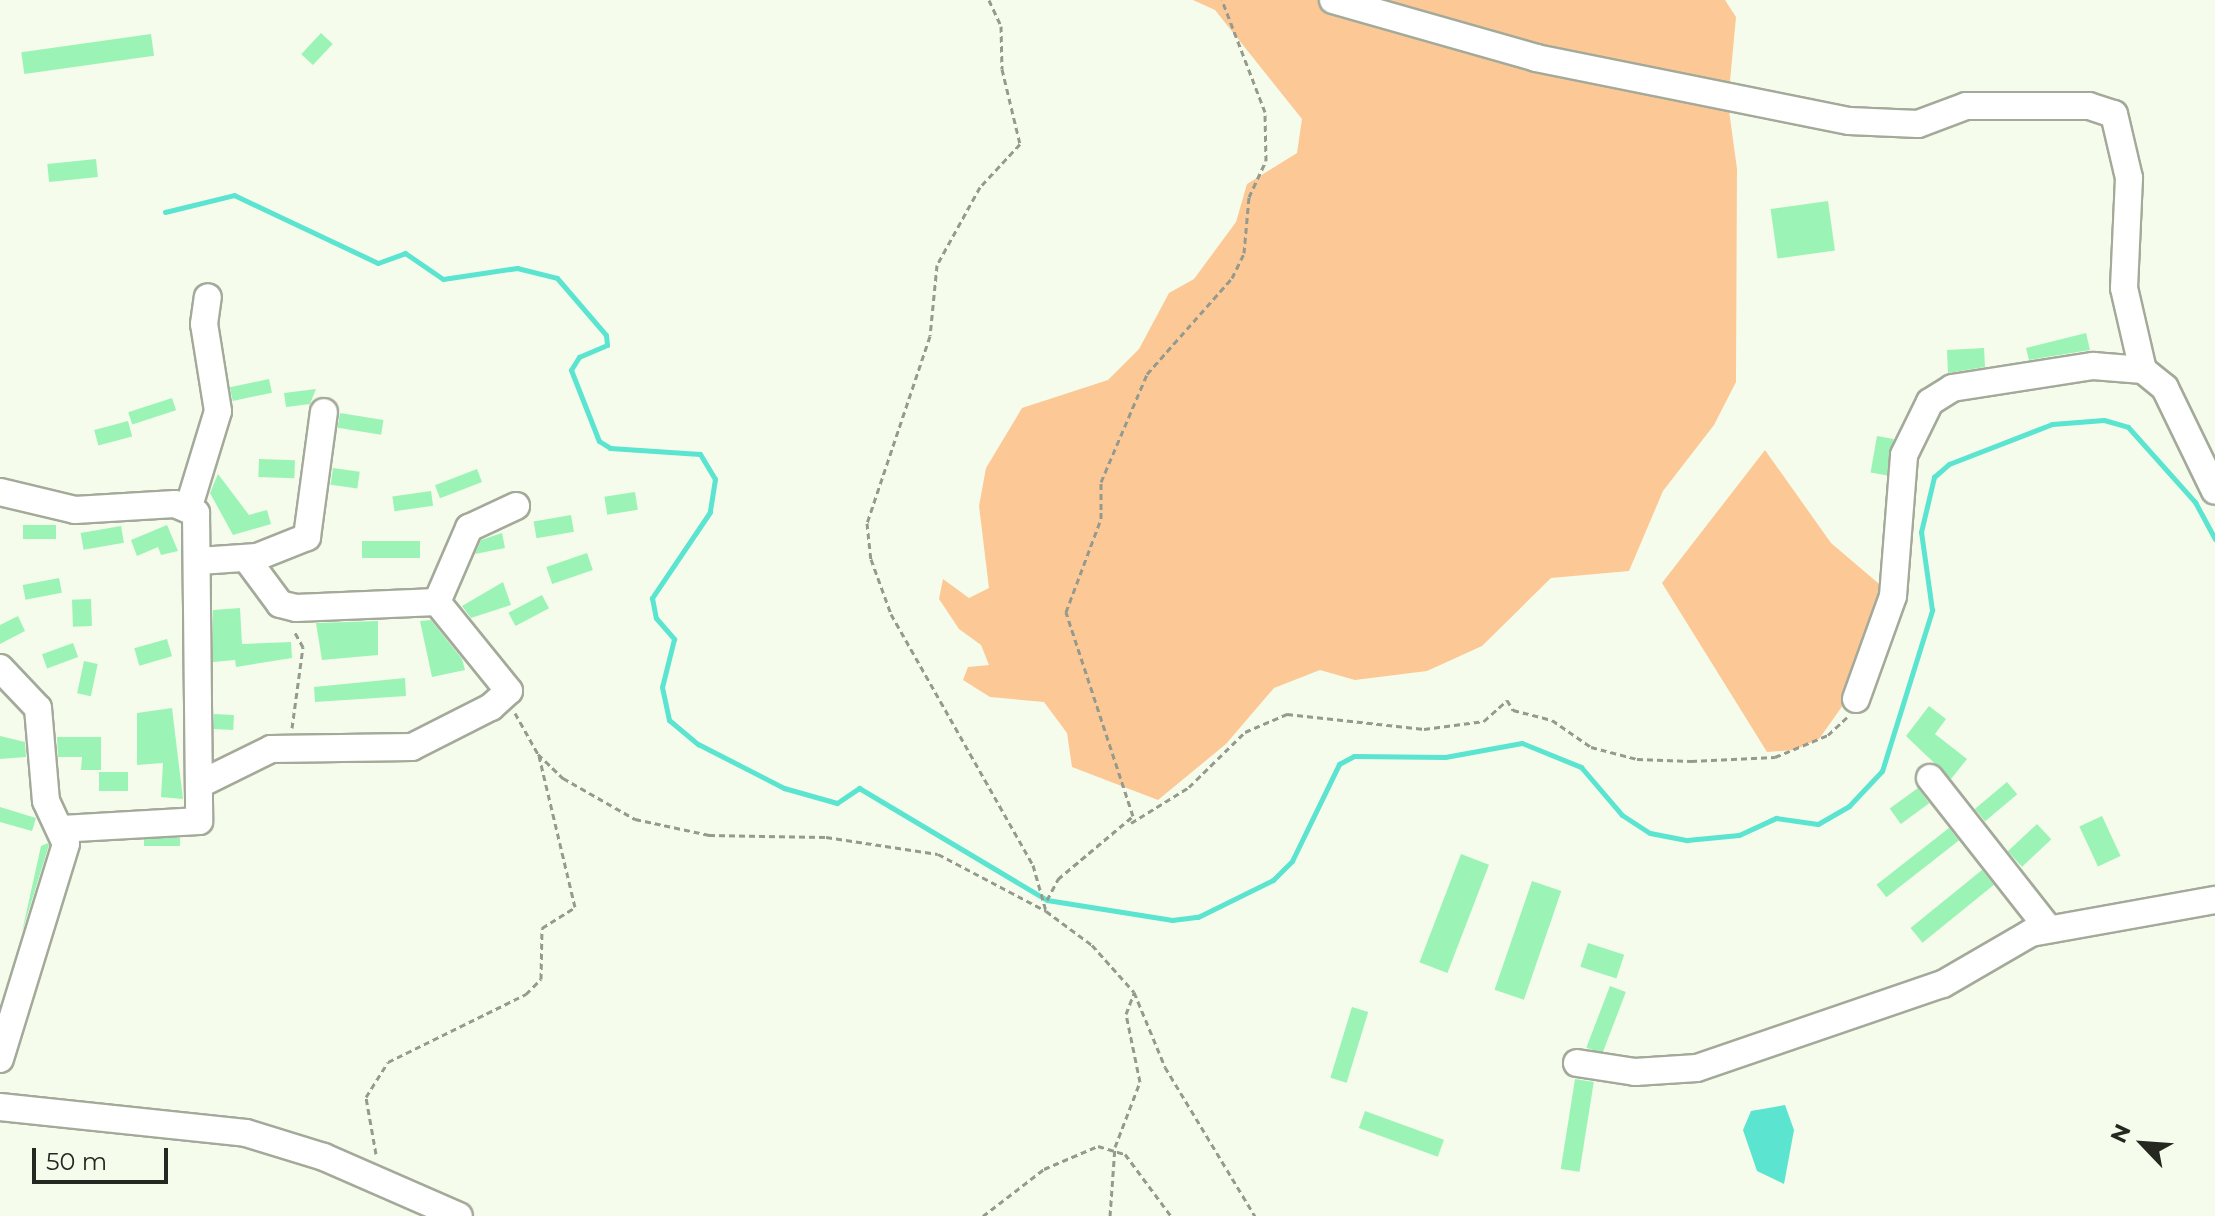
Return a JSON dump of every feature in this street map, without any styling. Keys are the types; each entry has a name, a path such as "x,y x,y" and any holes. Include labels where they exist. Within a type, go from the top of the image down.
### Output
{"street":[{"path":"1333,0 1536,58 1849,121 1918,124 1966,106 2089,106 2114,114 2129,178 2124,288 2143,370"},
{"path":"62,829 199,821 199,561 189,506 218,411 204,324 208,297"},
{"path":"1856,699 1893,596 1904,455 1930,402 1975,382 2124,364 2143,370 2165,388 2215,491"},
{"path":"199,561 246,558 307,537 324,412"},
{"path":"0,492 75,510 189,506"},
{"path":"437,602 469,528 516,506"},
{"path":"246,558 280,604 437,602"},
{"path":"200,784 288,748 412,747 509,691 437,602"},
{"path":"0,668 38,708 46,801 62,829 66,844 0,1059"},
{"path":"1930,778 2049,929"},
{"path":"1577,1063 1635,1072 1697,1068 1943,984 2049,929 2215,900"},
{"path":"0,1107 246,1133 324,1157 459,1216"}],"path":[{"path":"989,0 1001,26 1002,69 1020,144 980,187 937,265 930,336 867,523 871,559 891,614 1047,900"},
{"path":"1127,825 1132,805 1119,756 1075,656 1066,612 1101,519 1105,471 1131,426 1147,374 1224,289 1244,253 1267,128 1222,0"},
{"path":"280,604 303,647 288,748"},
{"path":"379,1159 367,1133 366,1097 388,1062 526,994 541,979 542,928 575,907 538,754 509,691"},
{"path":"1046,911 1047,900 1058,879 1127,825 1189,787 1245,732 1287,714 1424,729 1484,721 1507,700 1513,710 1552,720 1612,753 1735,760 1775,757 1828,735 1856,699"},
{"path":"538,754 597,802 658,826 938,854 1046,911 1092,945 1134,992 1165,1067 1255,1216"},
{"path":"1110,1216 1115,1147 1140,1082 1126,1014 1134,992"},
{"path":"983,1216 1044,1169 1077,1152 1115,1147"},
{"path":"1115,1147 1171,1216"}],"shaded area":[{"path":"1193,0 1325,0 1728,103 1737,169 1736,382 1714,425 1663,491 1629,571 1551,578 1482,646 1427,671 1355,680 1320,670 1274,688 1226,744 1158,800 1072,767 1067,733 1044,702 990,697 963,680 968,667 989,665 981,645 959,629 939,599 943,579 969,598 989,588 979,506 986,468 1022,408 1108,380 1139,349 1169,293 1194,279 1236,222 1247,184 1297,153 1302,119 1215,10"},
{"path":"1345,0 1725,0 1736,17 1729,92"},
{"path":"1765,450 1831,543 1885,589 1853,691 1819,739 1794,750 1767,752 1662,583"}],"water":[{"path":"1785,1105 1794,1130 1784,1184 1757,1171 1743,1130 1751,1111"}],"building":[{"path":"321,33 333,44 313,65 301,54"},
{"path":"151,34 154,56 24,74 21,52"},
{"path":"96,159 98,177 49,182 47,164"},
{"path":"1828,201 1835,251 1778,259 1771,209"},
{"path":"2086,333 2090,350 2029,360 2026,348"},
{"path":"1984,348 1985,367 1948,373 1947,350"},
{"path":"269,379 272,393 233,401 230,387"},
{"path":"316,389 310,404 286,407 284,393"},
{"path":"172,398 176,410 132,425 128,412"},
{"path":"340,413 383,420 381,435 338,428"},
{"path":"128,421 132,436 98,446 94,430"},
{"path":"1877,436 1894,439 1887,475 1871,472"},
{"path":"259,459 295,460 294,478 258,477"},
{"path":"333,468 360,472 357,489 331,485"},
{"path":"477,469 482,482 440,498 435,485"},
{"path":"218,474 249,515 267,510 271,524 233,535 210,493"},
{"path":"431,491 433,506 394,511 392,496"},
{"path":"635,492 638,510 607,515 604,497"},
{"path":"571,515 574,532 537,538 534,522"},
{"path":"23,525 56,525 56,539 23,539"},
{"path":"167,525 178,551 161,555 158,547 137,556 131,540"},
{"path":"121,526 124,543 84,550 81,533"},
{"path":"502,533 505,548 475,554 481,540"},
{"path":"362,541 420,541 420,558 362,558"},
{"path":"587,553 593,570 552,584 546,567"},
{"path":"59,578 62,593 26,600 23,585"},
{"path":"503,582 511,605 471,618 462,606"},
{"path":"542,595 549,608 515,626 508,613"},
{"path":"91,599 92,626 73,627 72,600"},
{"path":"240,608 242,644 291,642 292,658 236,667 235,660 213,662 213,610"},
{"path":"18,616 25,631 0,644 0,625"},
{"path":"431,620 462,659 465,670 432,677 420,621"},
{"path":"378,621 378,655 322,660 316,623"},
{"path":"167,639 172,656 139,666 134,648"},
{"path":"73,643 78,657 47,668 42,654"},
{"path":"84,661 98,664 91,696 77,693"},
{"path":"405,678 406,696 315,702 314,687"},
{"path":"1929,706 1946,719 1935,734 1967,759 1951,779 1906,736"},
{"path":"172,708 183,799 161,797 163,763 137,765 137,713"},
{"path":"214,714 234,715 233,730 213,729"},
{"path":"0,736 25,742 26,757 0,759"},
{"path":"57,737 101,737 101,770 81,770 82,757 58,757"},
{"path":"99,772 128,772 128,791 99,791"},
{"path":"2007,782 2017,794 1985,821 1975,809"},
{"path":"1918,788 1929,803 1901,824 1890,809"},
{"path":"0,807 36,818 32,831 0,822"},
{"path":"2102,816 2121,856 2098,866 2079,827"},
{"path":"2037,824 2051,839 2022,867 2008,851"},
{"path":"1949,828 1959,841 1886,897 1877,885"},
{"path":"144,838 180,838 180,846 144,846"},
{"path":"49,845 22,932 41,846"},
{"path":"1461,854 1489,865 1447,973 1419,962"},
{"path":"1982,870 1994,885 1922,943 1911,928"},
{"path":"1532,881 1561,891 1524,1000 1495,990"},
{"path":"1588,943 1624,955 1616,979 1580,967"},
{"path":"1610,986 1626,992 1602,1054 1586,1048"},
{"path":"1352,1007 1368,1012 1347,1083 1330,1078"},
{"path":"1575,1079 1594,1082 1580,1172 1561,1169"},
{"path":"1365,1111 1444,1140 1438,1157 1359,1128"}],"waterway":[{"path":"165,212 234,195 378,263 405,253 443,279 517,268 557,278 606,335 607,345 579,357 571,370 599,441 610,448 700,454 715,479 710,512 652,598 656,618 674,639 662,687 669,720 698,744 784,788 837,803 859,788 1047,900 1172,920 1198,917 1273,880 1292,861 1339,764 1354,756 1445,757 1522,743 1581,767 1622,815 1650,833 1687,840 1739,835 1776,818 1818,824 1849,806 1882,771 1932,610 1921,532 1934,477 1949,464 2052,424 2104,420 2128,427 2195,502 2215,539"}]}
